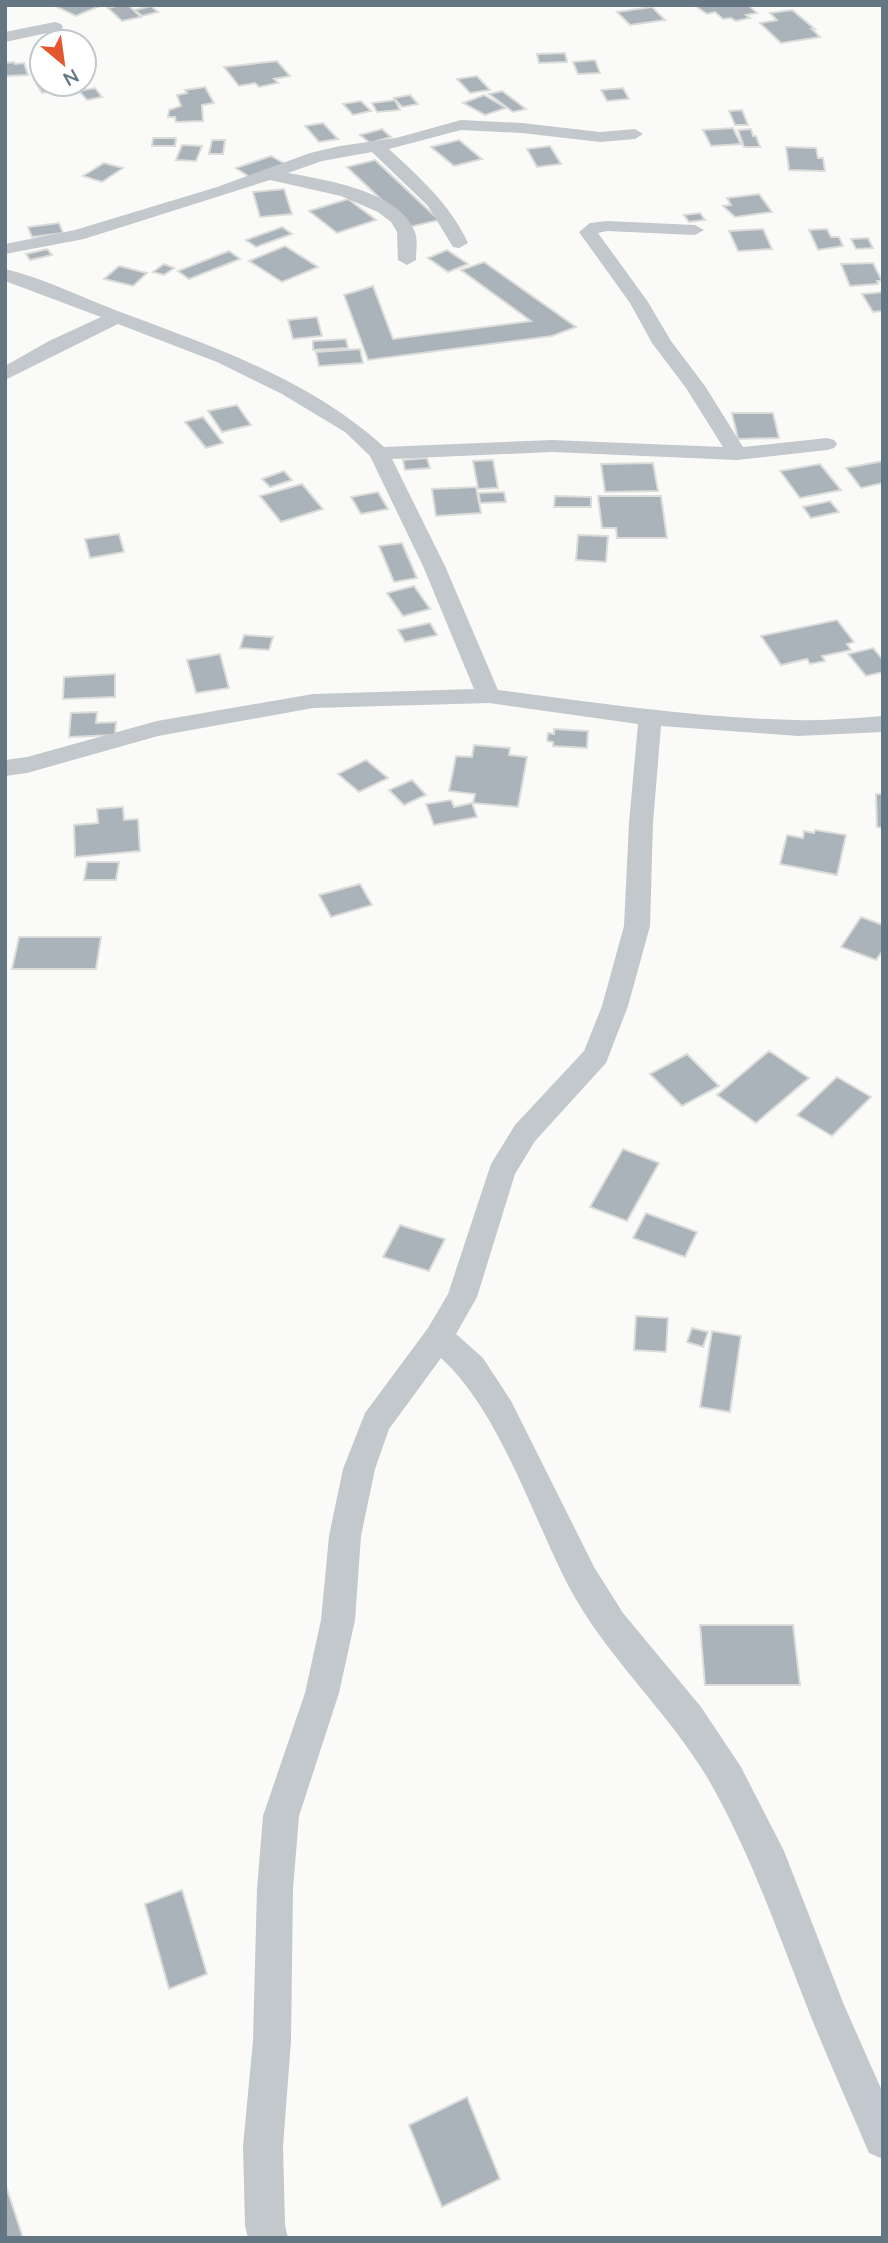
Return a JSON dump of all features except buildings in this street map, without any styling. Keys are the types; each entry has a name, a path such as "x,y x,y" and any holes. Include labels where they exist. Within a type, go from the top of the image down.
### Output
{"street":[{"path":"5,37 55,27"},
{"path":"5,249 101,228 271,175 340,150 377,147 461,125 600,137 635,134"},
{"path":"377,147 442,209 451,222 459,243"},
{"path":"271,175 356,195 382,207 400,221 406,233 407,260"},
{"path":"695,230 607,226 596,227 589,232 639,302 662,343 695,386 737,454"},
{"path":"5,274 224,358 289,390 352,428 379,453 434,566 489,696"},
{"path":"5,374 56,345 118,317"},
{"path":"379,453 552,446 737,454 827,444"},
{"path":"5,768 27,765 157,729 313,701 489,696 650,718 798,728 883,724"},
{"path":"268,2238 265,2225 263,2146 272,2041 275,1889 281,1816 322,1693 338,1620 345,1536 359,1469 376,1423 439,1337 462,1297 501,1172 525,1133 596,1056 615,1006 637,926 641,823 650,718"},
{"path":"439,1337 472,1367 500,1410 582,1578 611,1624 689,1719 728,1779 771,1864 828,2012 883,2139"}]}
